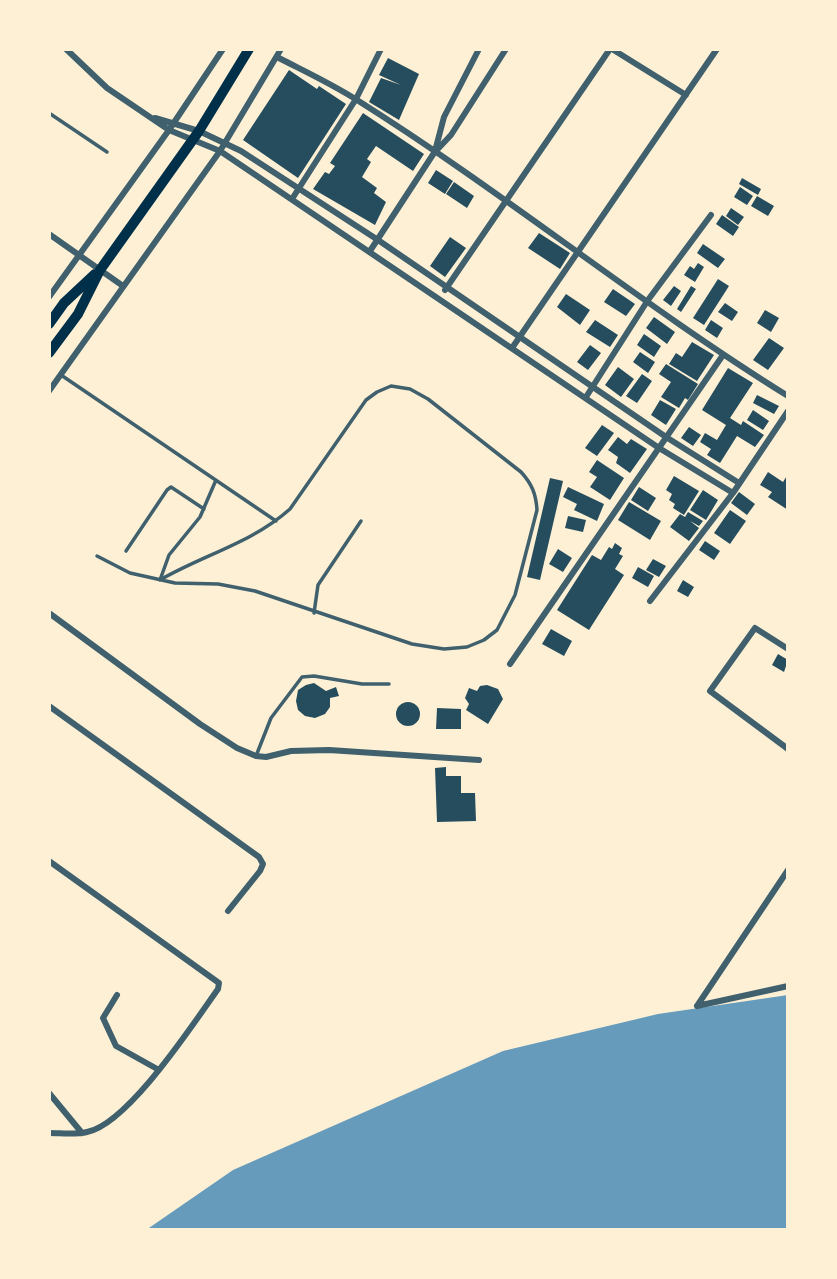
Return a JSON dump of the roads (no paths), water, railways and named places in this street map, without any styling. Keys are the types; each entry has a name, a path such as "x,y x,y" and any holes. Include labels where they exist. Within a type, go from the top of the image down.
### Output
{"highway":[{"path":"49,353 78,314 100,270 196,136 249,49"},
{"path":"49,324 64,303 100,270"}],"street":[{"path":"66,49 107,88 169,130 225,142 378,240 446,289 739,483"},
{"path":"49,297 174,123 223,49"},
{"path":"49,391 220,151 281,49"},
{"path":"292,199 356,99 381,49"},
{"path":"435,153 444,117 479,49"},
{"path":"370,251 435,153 451,135 506,49"},
{"path":"440,298 611,49 686,94"},
{"path":"512,348 717,49"},
{"path":"277,57 356,99 648,300 723,355 788,396"},
{"path":"150,117 174,123 220,151 659,447 733,493"},
{"path":"586,397 648,300 711,215"},
{"path":"49,234 123,286"},
{"path":"510,664 723,355"},
{"path":"650,601 733,493 788,411"},
{"path":"49,612 200,724 237,748 256,756 267,757 291,751 329,750 479,761"},
{"path":"788,649 755,628 710,691 788,749"},
{"path":"49,706 259,857 262,864 260,871 228,911"},
{"path":"49,862 219,983 218,989 159,1070 127,1107 89,1132 49,1133"},
{"path":"788,870 697,1006 788,986"},
{"path":"117,995 103,1018 116,1046 159,1070"},
{"path":"49,1093 82,1133"}],"lane":[{"path":"49,113 107,152"},
{"path":"61,374 276,520"},
{"path":"97,556 130,573 160,580 237,587 412,644 444,649 467,647 484,640 497,630 515,595 537,510 536,496 531,483 521,472 428,399 410,389 391,386 377,391 366,400 290,509 227,549 160,580"},
{"path":"160,580 169,555 193,528 216,480"},
{"path":"126,551 167,490 172,487 204,509"},
{"path":"314,612 318,585 361,521"},
{"path":"256,756 271,718 302,677 314,676 362,684 389,684"}],"water":[{"path":"788,995 788,1230 146,1230 233,1170 503,1051 658,1014"}]}
